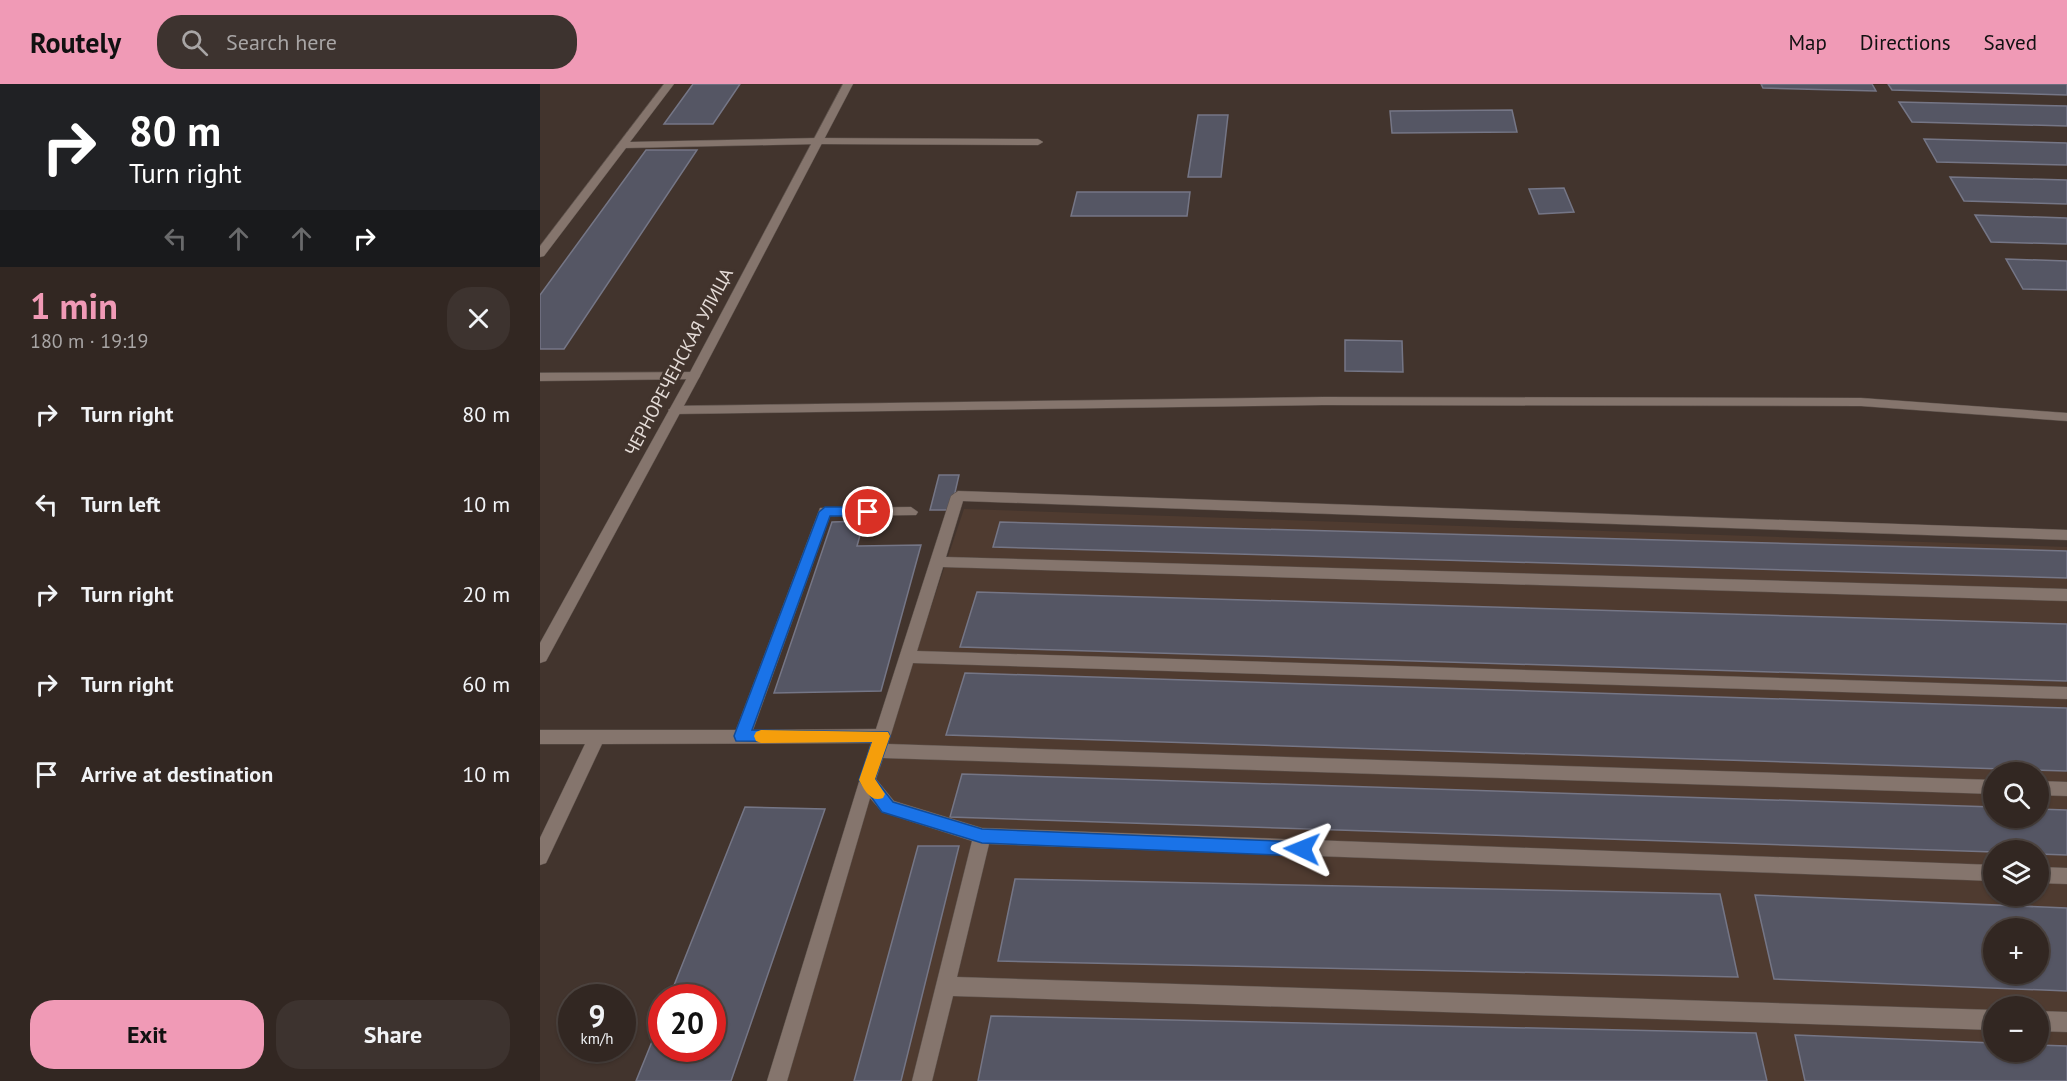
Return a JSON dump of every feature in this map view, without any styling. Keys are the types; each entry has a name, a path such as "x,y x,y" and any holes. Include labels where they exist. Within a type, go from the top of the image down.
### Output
{"main road":[{"path":"540,254 669,84"},
{"name":"ЧЕРНОРЕЧЕНСКАЯ УЛИЦА","path":"540,657 694,376 848,84"},
{"path":"623,145 817,141 1038,142"},
{"path":"540,377 694,376"},
{"path":"675,410 1323,401 1849,402 2067,417"},
{"path":"777,1081 867,780 958,496 2067,535"},
{"path":"742,736 825,512 911,512"},
{"path":"937,562 2067,595"},
{"path":"907,657 2067,693"},
{"path":"540,737 742,736 879,744 1983,787"},
{"path":"540,857 596,738"},
{"path":"867,780 888,807 982,836 1983,873"},
{"path":"2049,789 2067,789"},
{"path":"922,1081 982,836"},
{"path":"2049,875 2067,876"},
{"path":"944,986 1983,1020"},
{"path":"2049,1021 2067,1022"}],"shaded area":[{"path":"964,509 2067,547 2067,1081 772,1081"}],"building":[{"path":"693,84 740,84 713,124 664,124"},
{"path":"1761,84 1872,84 1876,91 1763,88"},
{"path":"1888,84 2067,84 2067,95 1892,90"},
{"path":"1899,102 2067,106 2067,126 1912,122"},
{"path":"1512,110 1517,132 1392,133 1390,111"},
{"path":"1198,115 1228,115 1221,177 1188,177"},
{"path":"1924,139 2067,143 2067,165 1937,162"},
{"path":"646,150 697,150 564,349 540,349 540,295"},
{"path":"1950,177 2067,180 2067,204 1964,201"},
{"path":"1564,188 1574,212 1539,214 1529,189"},
{"path":"1077,192 1190,192 1187,216 1071,216"},
{"path":"1975,215 2067,218 2067,244 1991,242"},
{"path":"2006,259 2067,261 2067,290 2023,289"},
{"path":"1345,340 1402,341 1403,372 1345,371"},
{"path":"939,475 959,475 951,510 930,510"},
{"path":"864,521 857,546 921,545 881,691 774,693 832,522"},
{"path":"1000,522 2067,551 2067,578 993,547"},
{"path":"977,592 2067,624 2067,681 960,647"},
{"path":"965,673 2067,708 2067,771 2049,770 2049,762 1983,762 1983,768 946,735"},
{"path":"962,774 1983,807 1983,828 2049,828 2049,809 2067,810 2067,855 2049,854 2049,840 1983,840 1983,852 950,817"},
{"path":"745,807 825,809 731,1081 636,1081 648,1051 648,1062 726,1062 726,984 675,984"},
{"path":"918,846 959,846 901,1081 854,1081"},
{"path":"1015,879 1720,894 1738,977 998,961"},
{"path":"1755,895 2067,908 2067,991 1774,979"},
{"path":"991,1016 1756,1033 1767,1081 978,1081"},
{"path":"1795,1035 1983,1043 1983,1062 2049,1062 2049,1045 2067,1046 2067,1081 1805,1081"}],"slow traffic":[{"path":"761,736 882,736 867,780 877,794"}],"route":[{"path":"868,512 825,512 742,736 882,736 867,780 888,807 982,836 1302,849"}]}
